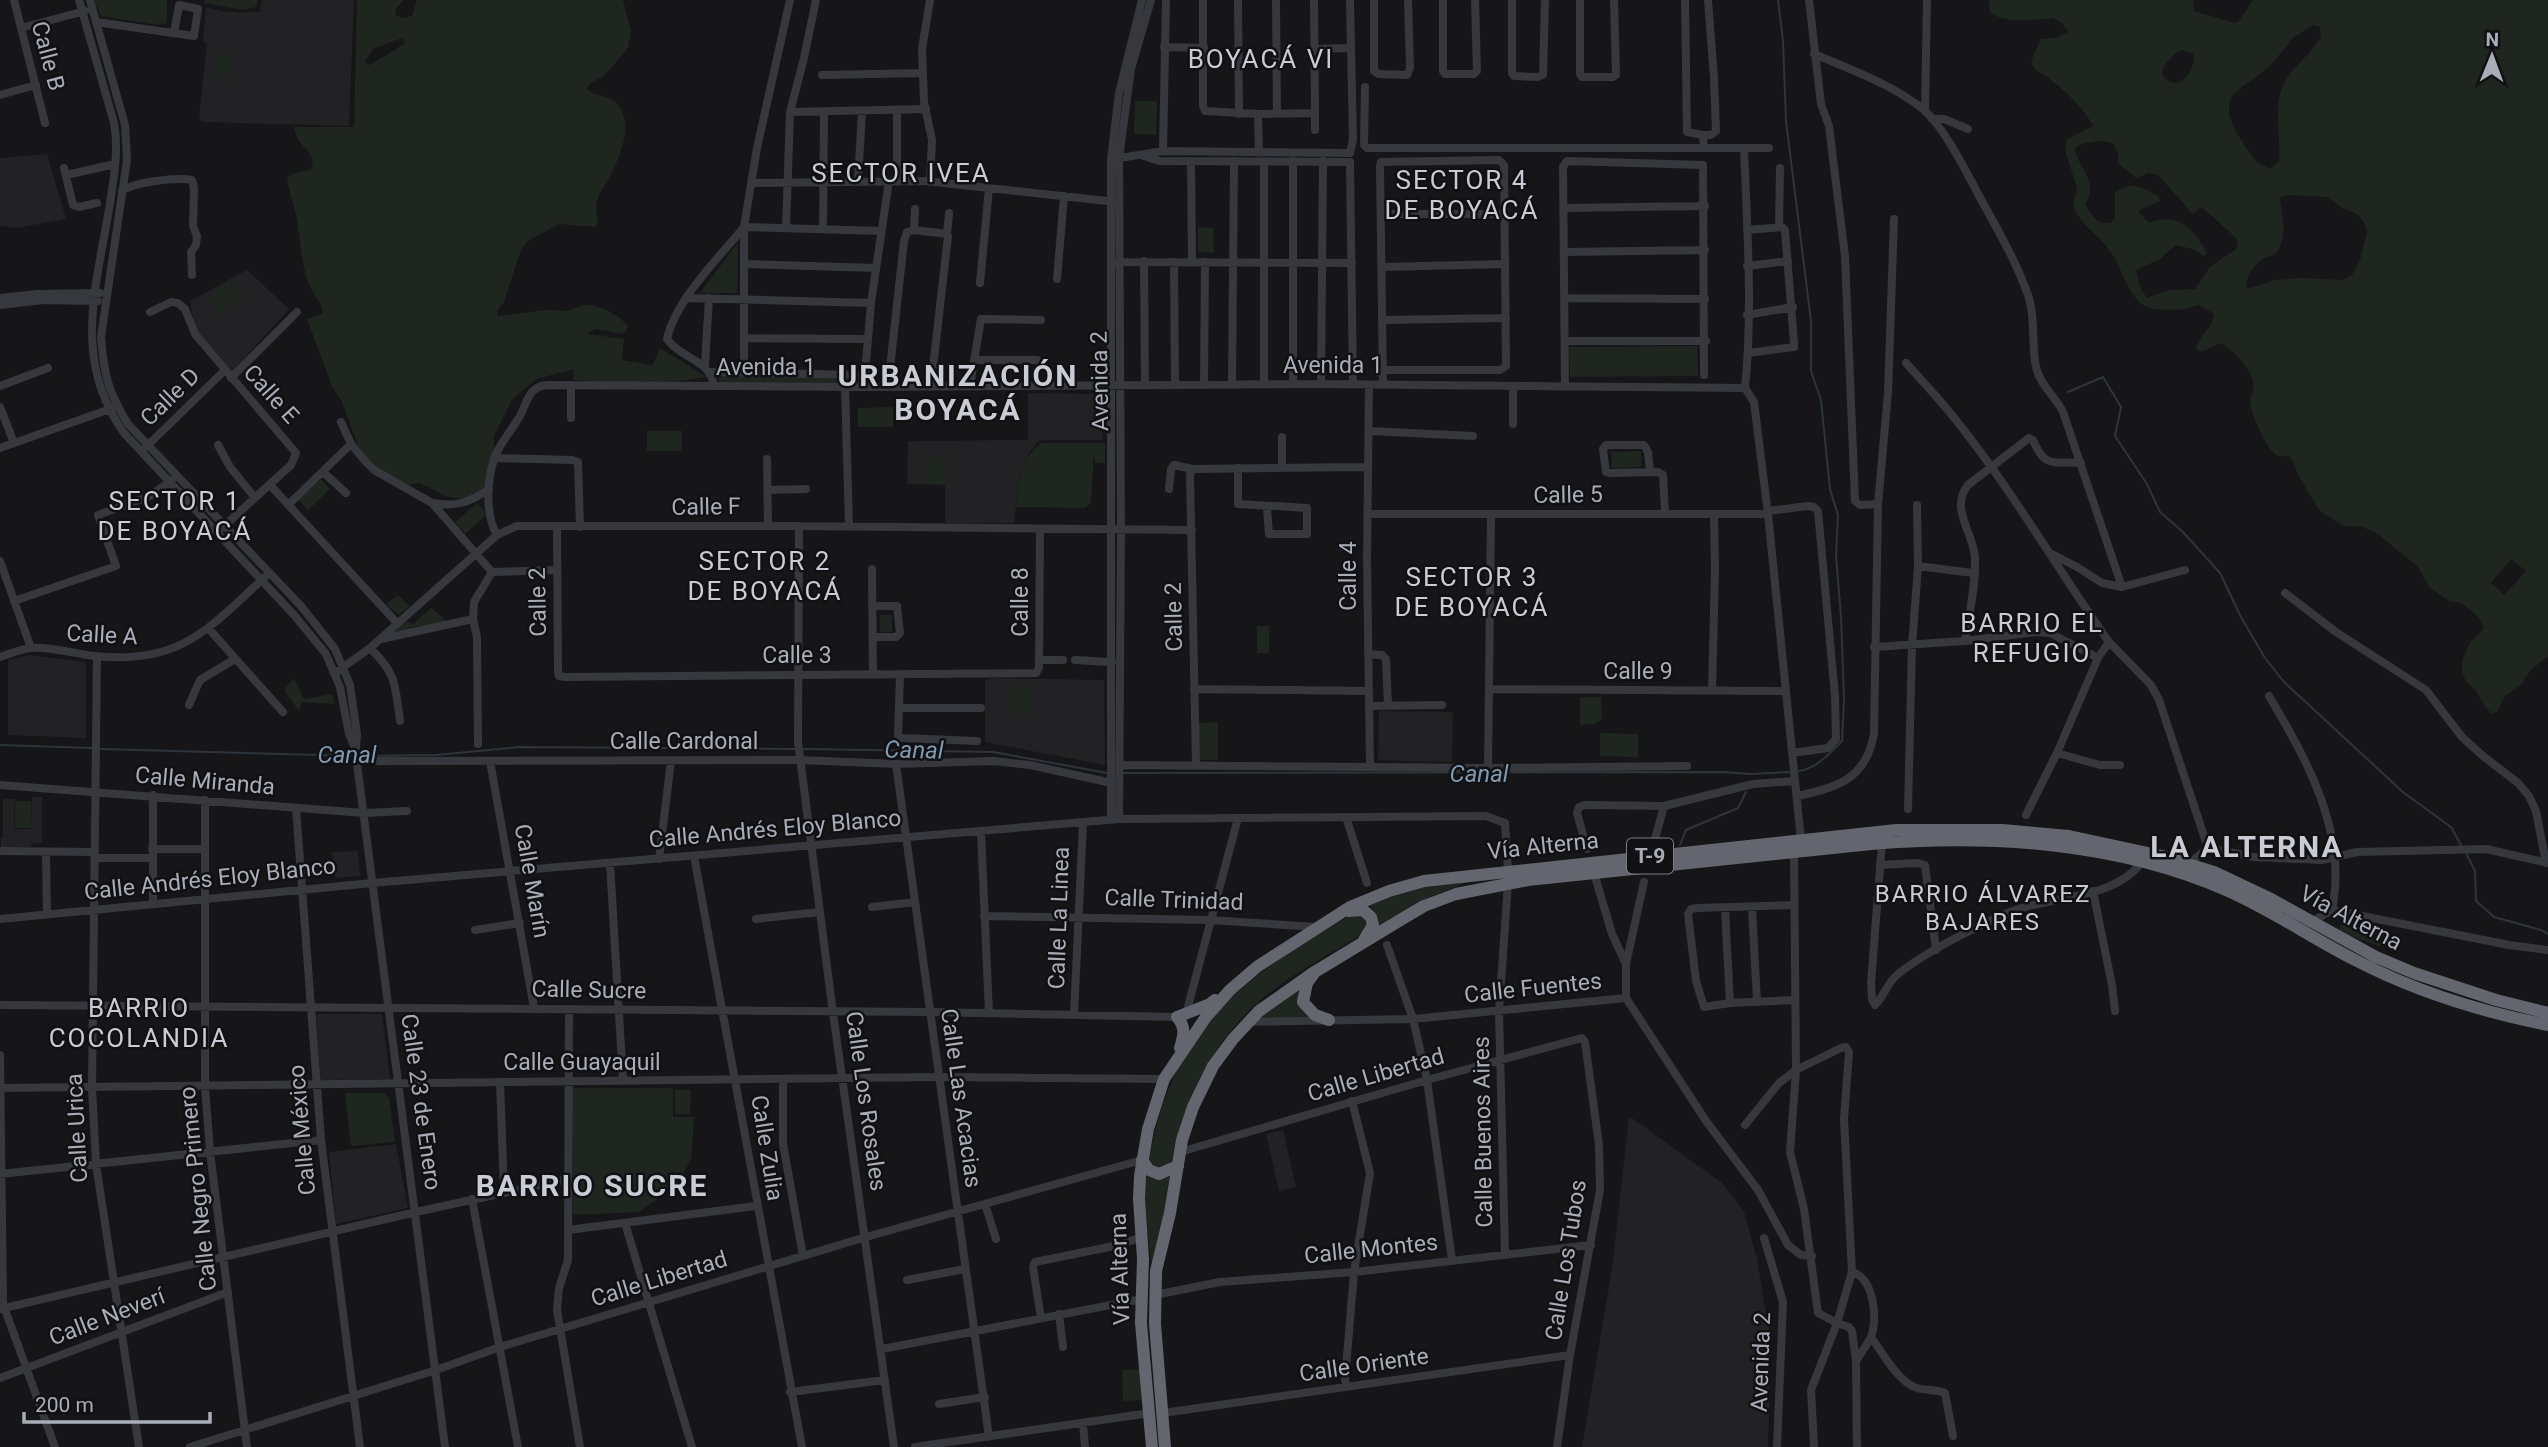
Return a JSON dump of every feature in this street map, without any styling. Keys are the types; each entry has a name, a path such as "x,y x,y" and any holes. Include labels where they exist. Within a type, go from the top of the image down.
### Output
{"highway":[{"name":"Vía Alterna","path":"1149,1297 1170,1213 1187,1123 1203,1084 1220,1055 1247,1023 1275,998 1318,969 1424,906 1508,877 1905,829 2002,830 2069,835 2188,864 2250,888 2376,957 2414,973 2486,997 2548,1013"},
{"name":"Vía Alterna","path":"1152,1447 1156,1413 1155,1324 1149,1297 1139,1199 1147,1129 1164,1079 1196,1030 1230,990 1258,966 1366,899 1424,881 1594,873 1928,839 2015,841 2083,850 2141,863 2225,890 2389,977 2469,1006 2548,1025"},
{"path":"1341,913 1352,909 1363,910 1371,917 1373,925 1370,933 1359,945"},
{"path":"1318,969 1307,983 1303,1002 1315,1015 1329,1020"},
{"path":"1175,1062 1184,1034 1181,1015 1210,1004 1230,990"},
{"path":"1142,1160 1149,1170 1158,1174 1178,1166"},
{"name":"Vía Alterna","path":"1156,1413 1165,1447"}],"street":[{"name":"Calle B","path":"14,0 45,123"},
{"path":"79,0 114,123 115,164 90,335 95,373 113,408 145,447 326,654 335,673 349,734 356,748"},
{"path":"744,372 744,227 757,148 790,0"},
{"path":"786,228 790,112 816,0"},
{"path":"930,0 922,49 926,109 932,140 930,181"},
{"name":"Avenida 2","path":"1117,766 1115,159 1119,93 1142,0"},
{"name":"Avenida 2","path":"1115,159 1131,68 1151,0"},
{"path":"1163,151 1166,0"},
{"path":"1203,0 1205,111 1239,114 1315,113"},
{"path":"1238,0 1239,114"},
{"path":"1276,0 1277,114"},
{"path":"1314,0 1315,130"},
{"path":"1141,155 1158,161 1234,161 1350,153 1353,140 1350,0"},
{"path":"1374,0 1374,71 1379,75 1408,75 1408,0"},
{"path":"1443,0 1443,71 1445,75 1474,75 1477,71 1475,0"},
{"path":"1512,0 1512,74 1521,77 1543,75 1545,0"},
{"path":"1580,0 1579,70 1582,77 1616,75 1614,0"},
{"path":"1685,0 1687,132 1711,135 1716,131 1708,0"},
{"path":"1809,0 1821,104 1829,126 1845,256 1855,501 1860,505 1878,504"},
{"path":"1925,111 1927,0"},
{"path":"21,28 82,12 91,4 124,121 127,160 101,337 103,365 113,408"},
{"path":"96,22 174,33"},
{"path":"1164,47 1204,48"},
{"path":"1315,48 1350,48"},
{"path":"1814,54 1880,82 1925,111 1963,166 2020,272 2030,303 2036,367 2042,383 2057,399 2063,412 2122,587"},
{"path":"822,75 923,73"},
{"path":"0,95 36,85"},
{"path":"1365,87 1364,145 1367,148 1769,148"},
{"path":"1909,99 1925,87"},
{"path":"790,112 926,109"},
{"path":"864,387 871,303 881,231 893,181 897,110"},
{"path":"822,229 824,111"},
{"path":"858,181 862,111"},
{"path":"1258,114 1262,157 1264,384"},
{"path":"1932,119 1944,119 1968,129"},
{"path":"114,123 124,121"},
{"path":"1703,135 1704,148"},
{"path":"1744,148 1748,354 1745,388 1754,402 1768,512 1801,840"},
{"path":"1115,159 1163,151 1293,161 1350,162 1353,385"},
{"path":"1383,370 1504,369 1504,165 1499,160 1381,162 1383,385"},
{"path":"1191,161 1192,262"},
{"path":"1232,384 1234,161"},
{"path":"1293,161 1293,384"},
{"path":"1321,384 1322,161"},
{"path":"1565,387 1563,167 1567,162 1700,163 1705,169 1704,375"},
{"path":"97,203 75,207 65,171 115,164"},
{"path":"1779,227 1780,168"},
{"path":"122,191 132,186 183,178 192,180 193,226 197,236 196,245 191,252 192,275"},
{"path":"753,183 930,181 1115,202"},
{"path":"980,283 989,188"},
{"path":"1057,279 1064,196"},
{"path":"1564,208 1705,206"},
{"path":"914,230 915,209"},
{"path":"931,386 948,236 948,213"},
{"path":"1382,214 1504,214"},
{"path":"1797,796 1840,785 1866,761 1874,733 1878,504 1888,393 1894,286 1894,219"},
{"path":"744,227 881,231"},
{"path":"744,227 687,298 670,326 667,339 673,348 708,369 865,375"},
{"path":"1747,230 1779,227 1785,230 1794,347 1748,354"},
{"path":"888,386 906,233 914,230 947,234"},
{"path":"1565,252 1705,250"},
{"path":"1115,261 1352,263"},
{"path":"1144,261 1145,385"},
{"path":"1747,266 1788,261"},
{"path":"1174,262 1175,385"},
{"path":"1204,385 1205,262"},
{"path":"745,264 876,268"},
{"path":"1382,267 1505,264"},
{"path":"0,298 37,293 106,298"},
{"path":"0,305 95,297"},
{"path":"687,298 871,303"},
{"path":"709,298 708,369 714,386"},
{"path":"1565,298 1705,299"},
{"name":"Calle E","path":"149,312 171,302 178,303 185,309 195,334 296,453 291,465 218,533"},
{"path":"1747,315 1793,307"},
{"name":"Calle D","path":"145,447 297,312"},
{"path":"970,385 981,318 1041,320"},
{"path":"1383,320 1506,318"},
{"path":"744,338 868,339"},
{"path":"1565,341 1706,341"},
{"path":"974,360 1037,360"},
{"path":"1906,363 1960,425 2109,642 2151,685 2159,700 2208,848"},
{"path":"0,386 48,368"},
{"name":"Avenida 1","path":"494,458 531,392 538,386 547,385 864,387 1321,384 1745,388"},
{"path":"570,385 570,418"},
{"name":"Calle 4","path":"1369,385 1370,766"},
{"path":"845,386 849,526"},
{"path":"1513,386 1513,424"},
{"path":"0,407 14,443"},
{"path":"0,449 113,408"},
{"path":"341,422 351,444 374,470 432,503 492,572"},
{"path":"1369,431 1473,436"},
{"path":"1282,437 1282,468"},
{"path":"1965,641 1975,556 1961,511 1961,497 1968,485 2029,438 2033,440 2040,456 2046,460 2081,463"},
{"path":"288,505 351,444"},
{"path":"218,445 230,467 255,498"},
{"path":"1650,472 1648,452 1644,445 1606,445 1603,449 1606,472 1650,472 1658,472 1665,479 1665,513"},
{"path":"497,535 491,523 489,489 494,458 578,462 580,527"},
{"path":"767,459 768,526"},
{"path":"1169,489 1171,468 1174,465 1193,469 1368,467"},
{"path":"1238,468 1238,504 1307,508 1307,534 1269,534 1266,506"},
{"name":"Calle 2","path":"1193,469 1190,475 1196,765"},
{"path":"323,472 346,493"},
{"path":"174,479 270,573 301,606 335,649 350,685 356,748"},
{"path":"14,601 116,566 98,514 150,496 174,479"},
{"path":"270,485 397,622"},
{"path":"432,503 458,505 489,489"},
{"path":"768,490 806,489"},
{"path":"1908,809 1912,646 1918,566 1917,505"},
{"name":"Calle 5","path":"1368,514 1714,514 1814,507 1818,511 1833,663 1836,738 1828,748 1792,756"},
{"path":"1712,691 1714,514"},
{"path":"1488,768 1491,515"},
{"name":"Calle F","path":"335,673 370,648 497,535 517,526 1192,530"},
{"path":"798,674 799,526"},
{"name":"Calle 2","path":"557,527 559,676"},
{"name":"Calle 8","path":"1035,673 1039,668 1040,530"},
{"name":"Avenida 2","path":"1117,531 1112,662 1117,766"},
{"path":"2050,553 2102,583 2122,587 2185,569"},
{"path":"0,561 31,648"},
{"path":"1918,566 1973,573"},
{"path":"872,569 873,675"},
{"path":"492,572 557,570"},
{"path":"478,744 474,602 492,572"},
{"name":"Calle A","path":"0,657 31,648 124,659 159,654 176,648 209,629 270,573"},
{"path":"2188,864 2208,848 2254,857 2322,860 2357,852 2486,849 2518,854 2547,863 2536,811 2529,796 2518,783 2462,737 2426,690 2336,632 2286,593"},
{"path":"872,606 897,606 900,633 896,637 873,637"},
{"path":"380,639 473,619"},
{"path":"209,629 283,712"},
{"path":"1874,647 1912,646 2036,632 2050,633 2098,658"},
{"path":"2026,815 2057,753 2098,658 2109,642"},
{"path":"370,648 394,676 400,721"},
{"path":"1368,653 1382,655 1386,659 1388,705"},
{"name":"Calle Urica","path":"97,656 92,1087 96,1164 139,1447"},
{"path":"189,705 200,680 235,659"},
{"path":"1039,660 1063,660"},
{"path":"1075,660 1112,662"},
{"name":"Calle 3","path":"559,676 1035,673"},
{"name":"Calle Los Rosales","path":"798,674 798,743 894,1447"},
{"path":"900,674 898,735 901,738 977,741"},
{"path":"1194,689 1369,691"},
{"name":"Calle 9","path":"1489,689 1786,691"},
{"path":"2269,695 2306,758 2325,810 2336,857 2337,873 2332,910"},
{"path":"1369,706 1442,705"},
{"path":"900,708 981,708"},
{"name":"Calle 23 de Enero","path":"356,748 445,1447"},
{"path":"2057,753 2100,765 2120,765"},
{"name":"Calle Cardonal","path":"374,761 800,758 896,764 995,761 1114,780"},
{"name":"Calle Marín","path":"490,761 534,1009"},
{"path":"659,859 671,761"},
{"name":"Calle Las Acacias","path":"896,764 989,1437"},
{"path":"1115,819 1114,780 1117,766 1687,766"},
{"path":"1587,849 1577,813 1579,807 1585,805 1664,806 1754,784 1795,780"},
{"name":"Calle Miranda","path":"0,785 364,813 407,811"},
{"path":"153,795 153,904"},
{"name":"Calle Negro Primero","path":"205,800 205,1086 210,1152 247,1447"},
{"path":"1655,839 1664,806"},
{"name":"Calle México","path":"296,808 321,1140 360,1447"},
{"name":"Calle Andrés Eloy Blanco","path":"0,919 372,883 1115,819 1486,816 1498,818 1505,823 1508,877"},
{"path":"1346,817 1367,883"},
{"path":"1181,1015 1238,818"},
{"name":"Calle La Linea","path":"1074,1015 1083,823"},
{"path":"981,832 989,1014"},
{"path":"1882,843 1871,983 1872,1000 1875,1004 1897,975 1936,950 2006,914 2028,906 2093,891 2132,875 2141,863"},
{"path":"152,849 205,849"},
{"path":"0,851 152,858"},
{"path":"46,852 47,914"},
{"path":"1794,853 1796,1070 1790,1152 1804,1209 1818,1313 1849,1327 1852,1331 1856,1361 1857,1447"},
{"name":"Calle Zulia","path":"694,856 802,1447"},
{"path":"610,863 623,1081"},
{"path":"1880,866 1918,863 1925,865 1936,950"},
{"path":"1594,873 1612,934 1626,964"},
{"name":"Calle Buenos Aires","path":"1505,1254 1500,1011 1508,877"},
{"path":"1626,998 1626,964 1644,882"},
{"path":"2093,891 2115,1011"},
{"path":"872,907 915,902"},
{"path":"1794,905 1697,908 1691,909 1688,914 1704,1007 1794,1000"},
{"path":"1752,908 1757,1001"},
{"path":"1725,909 1730,1003"},
{"path":"2311,922 2332,910 2509,945 2548,950"},
{"path":"756,919 820,912"},
{"name":"Calle Trinidad","path":"984,916 1209,920 1320,927"},
{"path":"475,930 520,923"},
{"path":"1387,945 1413,1019 1427,1080 1452,1260"},
{"name":"Calle Fuentes","path":"1247,1023 1413,1019 1626,998 1706,1121 1758,1190 1788,1245 1801,1255 1812,1256"},
{"name":"Calle Sucre","path":"0,1005 1181,1015"},
{"path":"569,1009 568,1260 559,1288 557,1310 558,1330 580,1447"},
{"name":"Calle Libertad","path":"1180,1152 1352,1101 1582,1038"},
{"name":"Calle Los Tubos","path":"1557,1447 1570,1355 1600,1190 1599,1145 1585,1042 1582,1038"},
{"path":"1745,1125 1779,1083 1796,1070 1846,1047 1849,1052 1844,1119 1852,1272 1837,1323 1811,1390 1814,1447"},
{"path":"0,1055 2,1306 55,1447"},
{"name":"Calle Guayaquil","path":"0,1088 939,1077 1164,1079"},
{"path":"783,1079 783,1151 803,1256"},
{"path":"500,1082 504,1192"},
{"path":"1347,1387 1345,1380 1354,1272 1370,1173 1352,1101"},
{"path":"0,1173 321,1140"},
{"name":"Calle Libertad","path":"190,1447 353,1397 500,1347 866,1237 1142,1160"},
{"path":"2,1306 472,1199 568,1180"},
{"path":"472,1199 518,1447"},
{"path":"985,1204 996,1239"},
{"path":"568,1230 756,1206"},
{"path":"625,1223 692,1447"},
{"path":"1041,1318 1033,1267 1035,1262 1119,1245 1142,1237"},
{"name":"Avenida 2","path":"1764,1238 1783,1303 1777,1447"},
{"name":"Calle Montes","path":"882,1349 1220,1282 1354,1272 1591,1245"},
{"path":"907,1280 965,1269"},
{"path":"1852,1272 1864,1279 1871,1296 1875,1322 1871,1337 1856,1361"},
{"name":"Calle Neverí","path":"0,1378 228,1292"},
{"path":"1059,1314 1063,1347"},
{"path":"1871,1337 1909,1384 1916,1388 1945,1393 1952,1436"},
{"name":"Calle Oriente","path":"915,1447 1570,1355"},
{"path":"790,1392 885,1380"},
{"path":"939,1404 985,1397"},
{"path":"1083,1423 1085,1447"}],"shaded area":[{"path":"94,0 167,0 167,23 157,25 101,16"},
{"path":"205,0 258,0 256,7 243,10 204,3"},
{"path":"262,0 354,0 349,126 202,122 199,117 207,43 203,42 206,7 226,12 260,12"},
{"path":"357,0 404,0 395,9 396,15 401,18 412,16 417,0 623,0 631,31 628,48 604,76 589,84 587,89 617,103 625,120 622,149 597,201 596,227 559,224 528,241 521,250 497,316 545,310 567,311 584,305 605,309 628,326 626,331 622,334 595,329 587,334 624,339 622,360 653,365 660,348 707,377 657,382 573,380 574,369 537,379 513,398 494,436 494,453 486,486 472,496 462,499 445,496 420,483 405,485 376,470 358,446 307,319 323,314 307,280 287,178 309,170 313,164 294,127 354,127","holes":["402,38 405,43 370,65 365,62 373,49"]},
{"path":"1989,0 2193,0 2194,11 2235,23 2253,0 2548,0 2548,656 2531,670 2520,686 2505,696 2497,712 2492,714 2487,709 2475,689 2465,679 2462,670 2470,643 2484,627 2478,617 2462,603 2449,601 2430,588 2418,567 2378,534 2363,527 2344,526 2320,511 2299,477 2293,461 2289,456 2274,453 2261,432 2250,403 2253,381 2244,364 2221,343 2201,352 2196,349 2214,314 2200,305 2173,310 2144,306 2128,287 2109,250 2076,213 2073,205 2077,188 2065,150 2067,139 2093,126 2074,101 2037,70 2031,61 2041,39 2057,38 2068,32 2062,23 2053,18 2011,20 1990,12","holes":["2314,25 2320,27 2321,37 2283,85 2278,106 2279,162 2270,169 2255,161 2236,132 2229,115 2229,104 2233,94 2270,66 2294,37","2180,51 2193,54 2192,68 2184,79 2173,83 2162,74 2167,63","2100,141 2113,143 2118,153 2118,163 2136,178 2149,173 2158,175 2193,214 2202,207 2237,239 2235,250 2210,267 2195,289 2168,290 2147,298 2140,287 2136,270 2160,259 2176,245 2192,249 2204,256 2207,253 2191,230 2177,221 2168,219 2149,223 2138,211 2160,201 2159,196 2137,186 2126,186 2115,193 2115,217 2112,222 2099,222 2085,204 2090,187 2075,148 2081,144","2288,195 2327,197 2342,208 2357,214 2364,222 2367,232 2360,260 2352,275 2343,280 2275,280 2247,289 2252,269 2261,260 2275,253 2282,242 2284,229 2280,198","2511,559 2526,571 2504,595 2491,583"]},
{"path":"217,54 231,57 227,80 212,78"},
{"path":"1135,101 1157,101 1156,135 1134,134"},
{"path":"47,154 66,219 16,228 0,226 0,158"},
{"path":"1198,227 1213,228 1214,253 1198,252"},
{"path":"738,242 737,293 700,293"},
{"path":"247,270 289,309 232,372 195,329 190,301"},
{"path":"228,281 242,296 222,313 209,297"},
{"path":"1697,346 1698,376 1570,377 1569,347"},
{"path":"719,376 859,379 859,383 719,382"},
{"path":"1028,393 1105,394 1103,440 1040,440 1029,453 1019,477 1014,523 945,523 945,485 907,484 908,441 1028,440"},
{"path":"893,407 893,427 858,427 858,408"},
{"path":"647,431 682,431 682,451 647,451"},
{"path":"1041,443 1105,443 1105,463 1095,463 1094,451 1091,503 1085,508 1016,507 1019,479 1024,464"},
{"path":"1641,451 1641,467 1612,468 1611,452"},
{"path":"925,457 946,457 946,483 926,484"},
{"path":"321,479 330,489 308,510 298,499"},
{"path":"477,503 487,514 465,534 455,522"},
{"path":"398,595 410,606 398,615 386,604"},
{"path":"431,608 450,624 422,630 420,626 407,628 407,633 396,636 393,632 407,621 413,624"},
{"path":"880,615 892,615 892,632 880,632"},
{"path":"1257,626 1269,626 1269,653 1257,653"},
{"path":"29,655 86,662 86,738 8,735 8,660"},
{"path":"294,678 304,699 332,694 335,704 302,702 299,711 284,690"},
{"path":"985,680 1104,680 1105,765 985,742"},
{"path":"1011,686 1031,686 1031,715 1010,715"},
{"path":"1580,697 1601,697 1602,719 1594,724 1580,725"},
{"path":"1379,711 1453,712 1452,762 1378,760"},
{"path":"1218,722 1218,760 1199,760 1199,723"},
{"path":"1600,733 1638,734 1638,757 1600,756"},
{"path":"32,797 42,797 42,843 32,843 31,847 1,847 3,799 14,799 14,829 31,829"},
{"path":"15,801 31,801 31,828 15,828"},
{"path":"358,851 360,876 335,878 332,852"},
{"path":"1468,882 1427,898 1377,929 1378,916 1370,906 1364,904 1412,887"},
{"path":"1355,912 1364,914 1369,924 1364,933 1268,994 1239,1021 1225,1039 1212,1057 1192,1097 1172,1163 1158,1169 1149,1159 1158,1120 1177,1071 1194,1041 1215,1014 1265,970"},
{"path":"2345,913 2388,929 2381,947 2338,931"},
{"path":"1301,986 1313,1017 1255,1019"},
{"path":"316,1014 382,1014 390,1079 321,1080"},
{"path":"572,1088 673,1088 673,1117 694,1117 691,1160 678,1182 639,1212 573,1215"},
{"path":"675,1090 691,1090 690,1114 675,1114"},
{"path":"345,1093 384,1093 389,1098 395,1142 351,1146"},
{"path":"1629,1116 1721,1182 1744,1211 1757,1259 1771,1343 1768,1447 1582,1447 1612,1269"},
{"path":"1283,1130 1296,1187 1279,1191 1266,1134"},
{"path":"396,1144 408,1208 336,1224 329,1152"},
{"path":"1145,1173 1159,1178 1173,1176 1156,1261 1151,1261 1145,1214"},
{"path":"1140,1369 1141,1400 1123,1401 1122,1370"}],"waterway":[{"path":"1778,0 1783,41 1786,121 1811,321 1811,371 1821,400 1830,489 1838,515 1836,556 1844,699 1842,741 1817,764 1799,771"},
{"path":"2068,392 2103,377 2121,407 2115,436 2147,484 2160,512 2183,532 2220,573 2265,658 2284,682 2404,793 2451,827 2461,845"},
{"name":"Canal","path":"0,745 92,748"},
{"name":"Canal","path":"360,756 436,755 520,747 795,749"},
{"name":"Canal","path":"101,749 354,756"},
{"name":"Canal","path":"804,749 993,752 1107,773"},
{"name":"Canal","path":"1123,773 1790,772"},
{"path":"1680,845 1686,830 1738,808 1746,792"},
{"path":"2466,853 2475,871 2476,901 2494,917 2548,934"}],"district":[{"name":"BOYACÁ VI","path":"1261,59"},
{"name":"SECTOR IVEA","path":"901,173"},
{"name":"SECTOR 4 DE BOYACÁ","path":"1462,195"},
{"name":"URBANIZACIÓN BOYACÁ","path":"958,392"},
{"name":"SECTOR 1 DE BOYACÁ","path":"175,516"},
{"name":"SECTOR 2 DE BOYACÁ","path":"765,576"},
{"name":"SECTOR 3 DE BOYACÁ","path":"1472,592"},
{"name":"BARRIO EL REFUGIO","path":"2032,638"},
{"name":"LA ALTERNA","path":"2247,846"},
{"name":"BARRIO ÁLVAREZ BAJARES","path":"1983,908"},
{"name":"BARRIO COCOLANDIA","path":"139,1023"},
{"name":"BARRIO SUCRE","path":"592,1185"}]}
